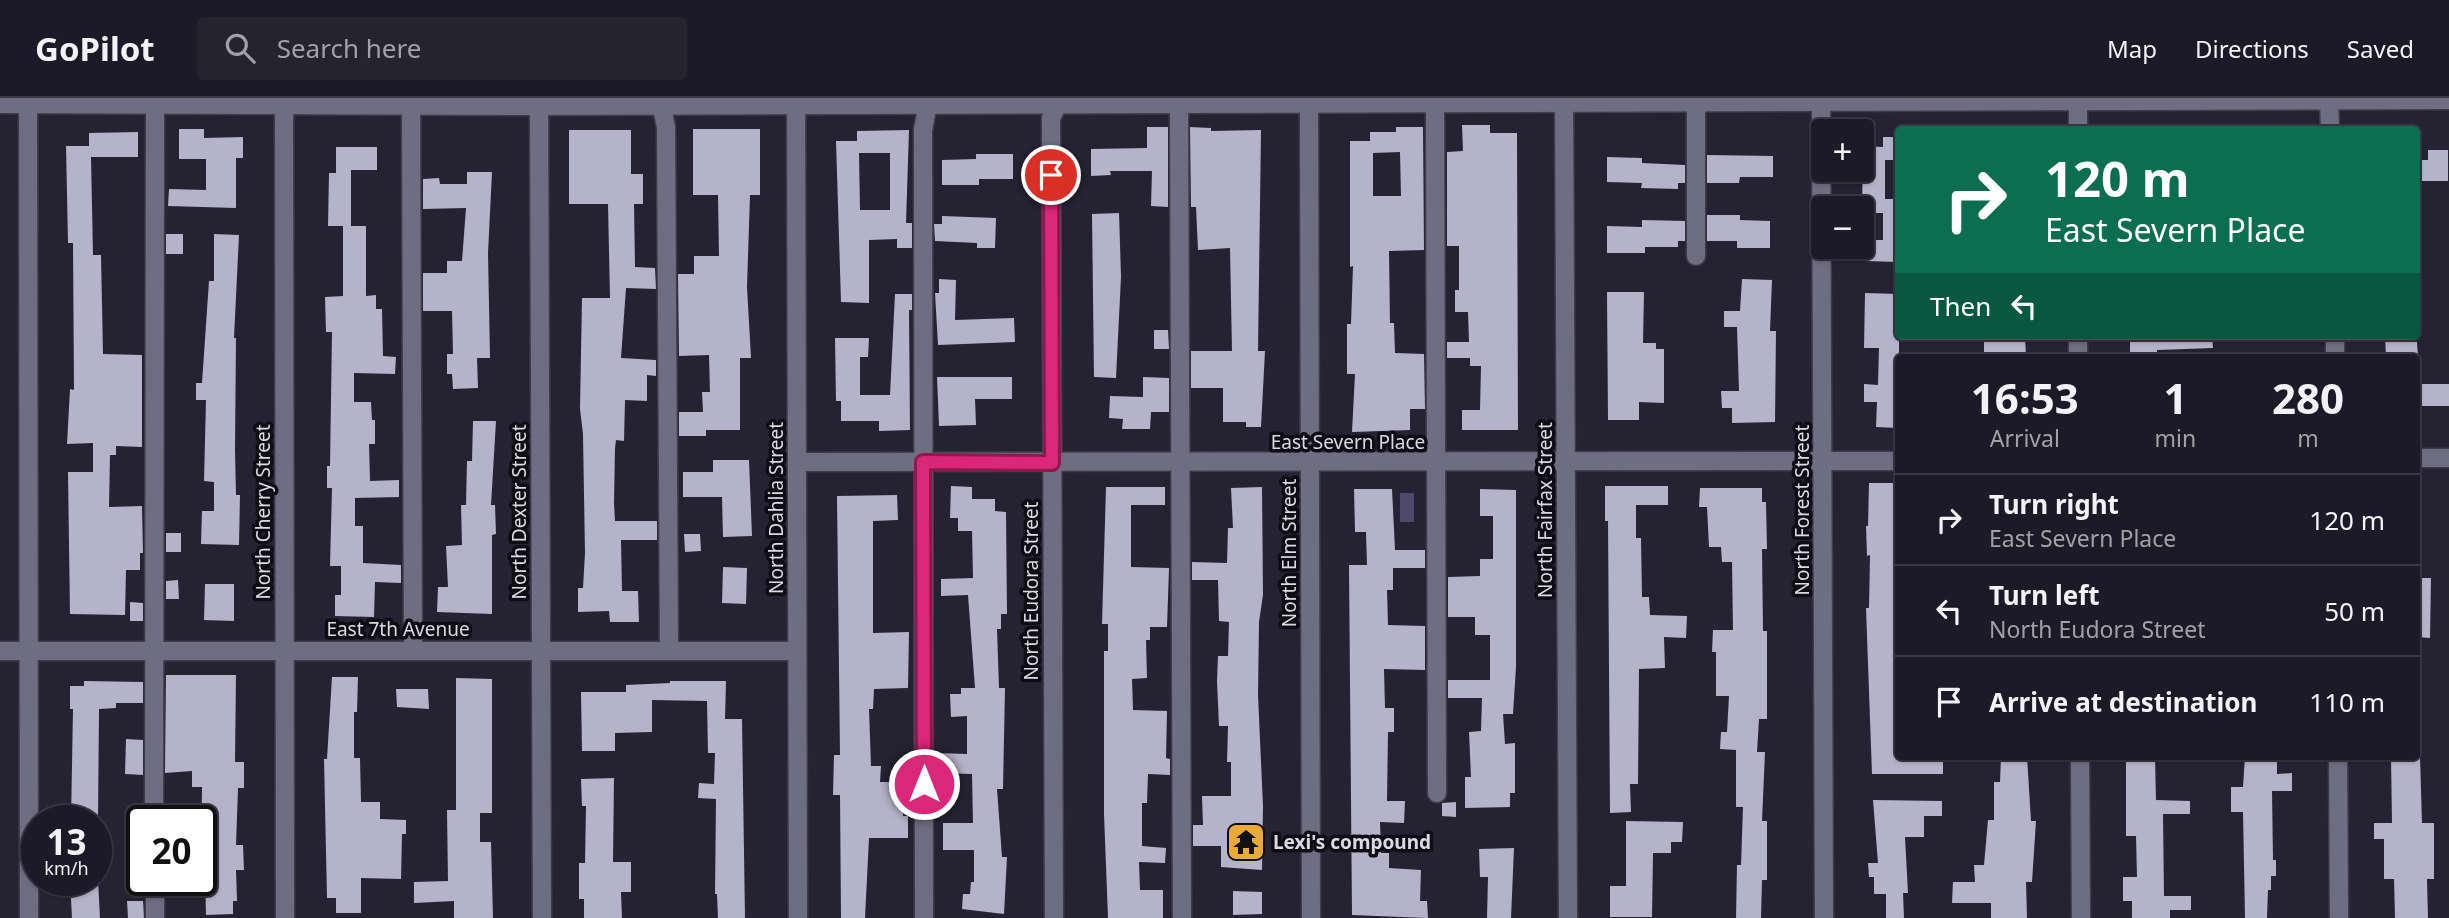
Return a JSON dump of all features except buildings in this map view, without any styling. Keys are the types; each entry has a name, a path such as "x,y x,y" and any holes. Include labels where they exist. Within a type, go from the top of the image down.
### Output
{"street":[{"path":"0,104 111,101 155,105 244,101 284,106 386,102 411,106 661,101 1309,103 1342,100 1564,102 1615,99 2442,99"},
{"path":"2330,99 2330,126"},
{"path":"2078,100 2078,126"},
{"path":"661,101 666,127 668,650"},
{"name":"North Dahlia Street","path":"796,101 798,918"},
{"path":"925,918 923,130 929,101"},
{"name":"North Eudora Street","path":"1055,918 1051,118 1060,101"},
{"path":"1696,101 1696,256"},
{"name":"North Forest Street","path":"1821,101 1824,918"},
{"path":"1435,102 1437,793"},
{"name":"North Fairfax Street","path":"1564,102 1568,918"},
{"name":"North Dexter Street","path":"530,103 541,650 542,918"},
{"path":"1179,103 1182,918"},
{"name":"North Elm Street","path":"1309,103 1311,918"},
{"path":"28,104 29,918"},
{"path":"154,805 155,105"},
{"name":"North Cherry Street","path":"284,106 285,918"},
{"path":"411,106 413,650"},
{"path":"2420,458 2449,457"},
{"name":"East Severn Place","path":"797,462 1566,464 1895,461"},
{"name":"East 7th Avenue","path":"0,651 796,651"},
{"path":"2080,760 2081,918"},
{"path":"2337,760 2339,918"},
{"path":"155,896 155,918"}],"shaded area":[{"path":"1400,493 1414,493 1414,522 1400,522"}],"place":[{"name":"Lexi's compound","path":"1246,842"}],"route":[{"path":"924,784 923,462 1052,463 1051,175"}]}
